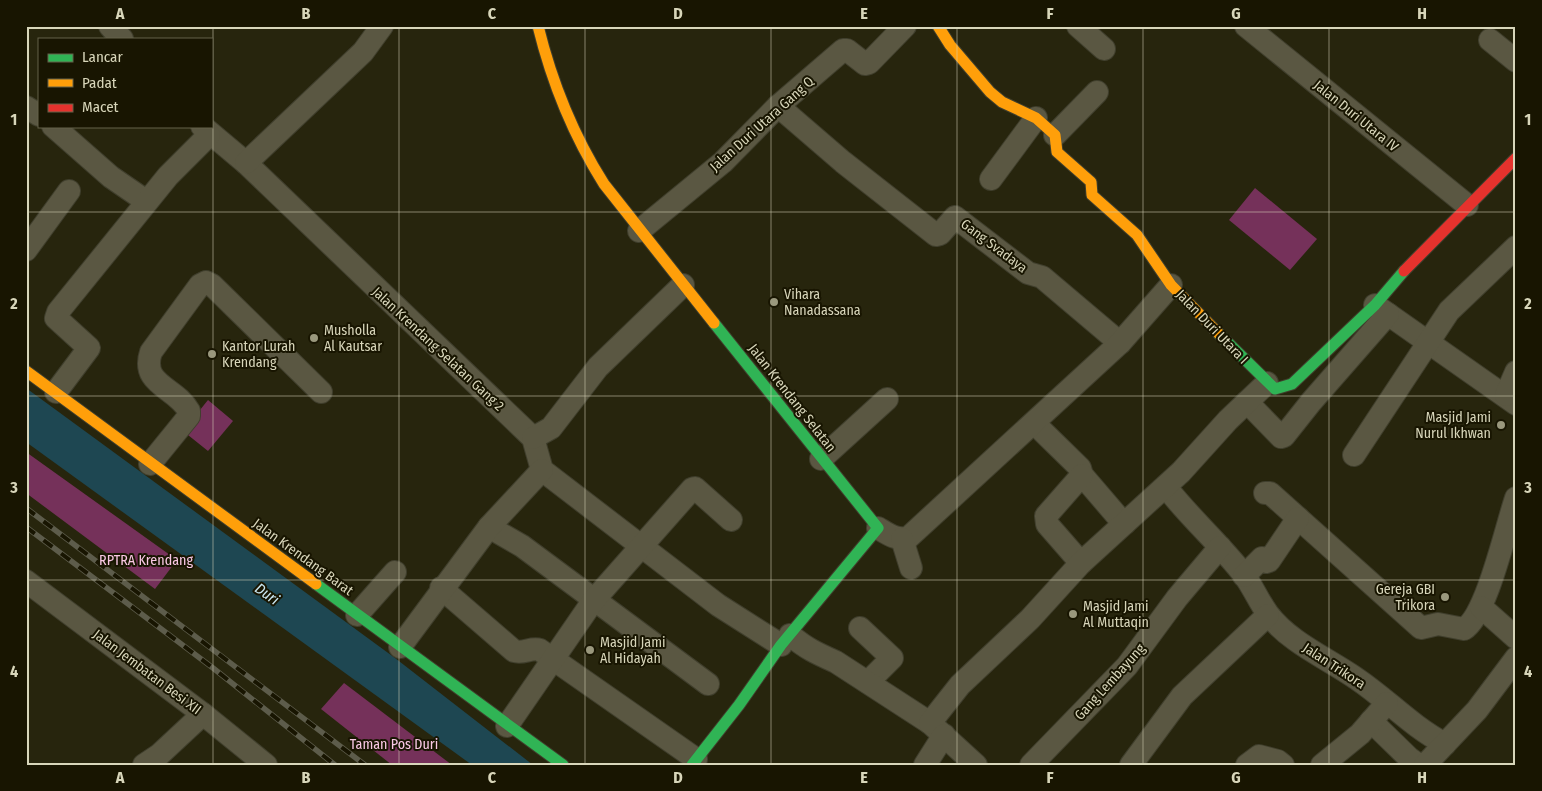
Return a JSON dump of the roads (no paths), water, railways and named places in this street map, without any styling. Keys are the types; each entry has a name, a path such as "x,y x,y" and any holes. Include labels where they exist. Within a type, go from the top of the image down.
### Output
{"street":[{"path":"110,26 121,38"},
{"path":"246,163 363,52 382,26"},
{"name":"Jalan Krendang Selatan","path":"538,26 552,77 582,149 604,184 821,459 878,528"},
{"name":"Jalan Duri Utara Gang Q","path":"640,231 723,162 778,106 843,50 847,50 865,64 869,63 905,26"},
{"path":"938,26 950,45 990,92 1002,102 1036,118 1055,134 1057,152 1091,182 1092,195 1137,235 1171,285"},
{"path":"1078,26 1104,49"},
{"name":"Jalan Duri Utara IV","path":"1246,26 1467,205"},
{"path":"1490,40 1516,61"},
{"path":"1055,134 1097,92"},
{"name":"Gang Svadaya","path":"778,106 843,162 936,236 955,217 1028,273 1042,277 1120,344"},
{"path":"26,107 38,114"},
{"path":"991,180 1036,118"},
{"path":"55,128 111,177 146,201"},
{"path":"56,392 89,348 56,318 58,312 146,201 206,130"},
{"name":"Jalan Krendang Selatan Gang 2","path":"206,130 246,163 533,438"},
{"path":"1247,402 1281,437 1284,436 1381,310 1409,265 1467,205 1515,161"},
{"path":"26,250 69,191"},
{"path":"1354,455 1386,409 1428,341 1450,311 1516,247"},
{"path":"150,464 189,416 189,412 149,373 147,363 151,352 200,285 206,282 212,285 321,392"},
{"path":"683,285 598,367 551,428 533,438 542,470 718,605 820,657 836,662 937,729 976,765"},
{"name":"Jalan Duri Utara I","path":"902,539 908,537 1120,344 1171,285 1266,383"},
{"path":"1381,310 1511,399 1516,372"},
{"path":"925,765 937,729 960,685 1030,619 1081,564 1166,487 1266,383 1275,389 1292,384 1381,310"},
{"name":"Jalan Krendang Barat","path":"28,376 56,392 150,464 563,765"},
{"path":"821,459 887,399"},
{"path":"1034,423 1074,462 1082,475 1124,524"},
{"path":"400,647 441,588 490,527 542,470"},
{"path":"1081,564 1047,524 1046,516 1082,475"},
{"name":"Jalan Trikora","path":"1166,487 1190,518 1220,548 1244,576 1268,615 1298,642 1358,679 1420,731 1445,744"},
{"path":"507,726 594,601 641,545 694,488 731,520"},
{"path":"1265,493 1270,493 1421,628 1438,624 1464,629 1470,625 1481,606 1516,498"},
{"path":"1244,576 1262,558 1266,562 1269,561 1298,518"},
{"path":"490,527 522,546 708,684"},
{"path":"441,588 514,650 522,653 536,649 700,761 786,640 878,528 902,539 911,568"},
{"name":"Gang Lembayung","path":"1033,764 1127,666 1177,598 1220,548"},
{"path":"357,615 394,572"},
{"name":"Jalan Jembatan Besi XII","path":"26,582 203,714 266,765"},
{"path":"1481,606 1516,638"},
{"path":"1131,765 1182,696 1268,615"},
{"path":"860,628 892,658 868,682"},
{"path":"1425,765 1477,710 1516,658"},
{"path":"1322,765 1360,734 1387,703"},
{"path":"144,765 159,755 203,714"},
{"path":"1371,721 1408,758 1419,765"},
{"path":"1247,765 1259,756 1278,761 1283,765"}],"water":[{"name":"Duri","path":"26,388 395,658 533,765 472,765 26,442"}],"railway":[{"path":"26,508 365,765"},
{"path":"26,527 213,668 335,765"}],"place":[{"name":"Vihara Nanadassana","path":"774,302"},
{"name":"Musholla Al Kautsar","path":"314,338"},
{"name":"Kantor Lurah Krendang","path":"212,354"},
{"name":"Masjid Jami Nurul Ikhwan","path":"1501,425"},
{"name":"Gereja GBI Trikora","path":"1445,597"},
{"name":"Masjid Jami Al Muttaqin","path":"1073,614"},
{"name":"Masjid Jami Al Hidayah","path":"590,650"}],"park label":[{"name":"RPTRA Krendang","path":"146,560"},
{"name":"Taman Pos Duri","path":"394,744"}]}
